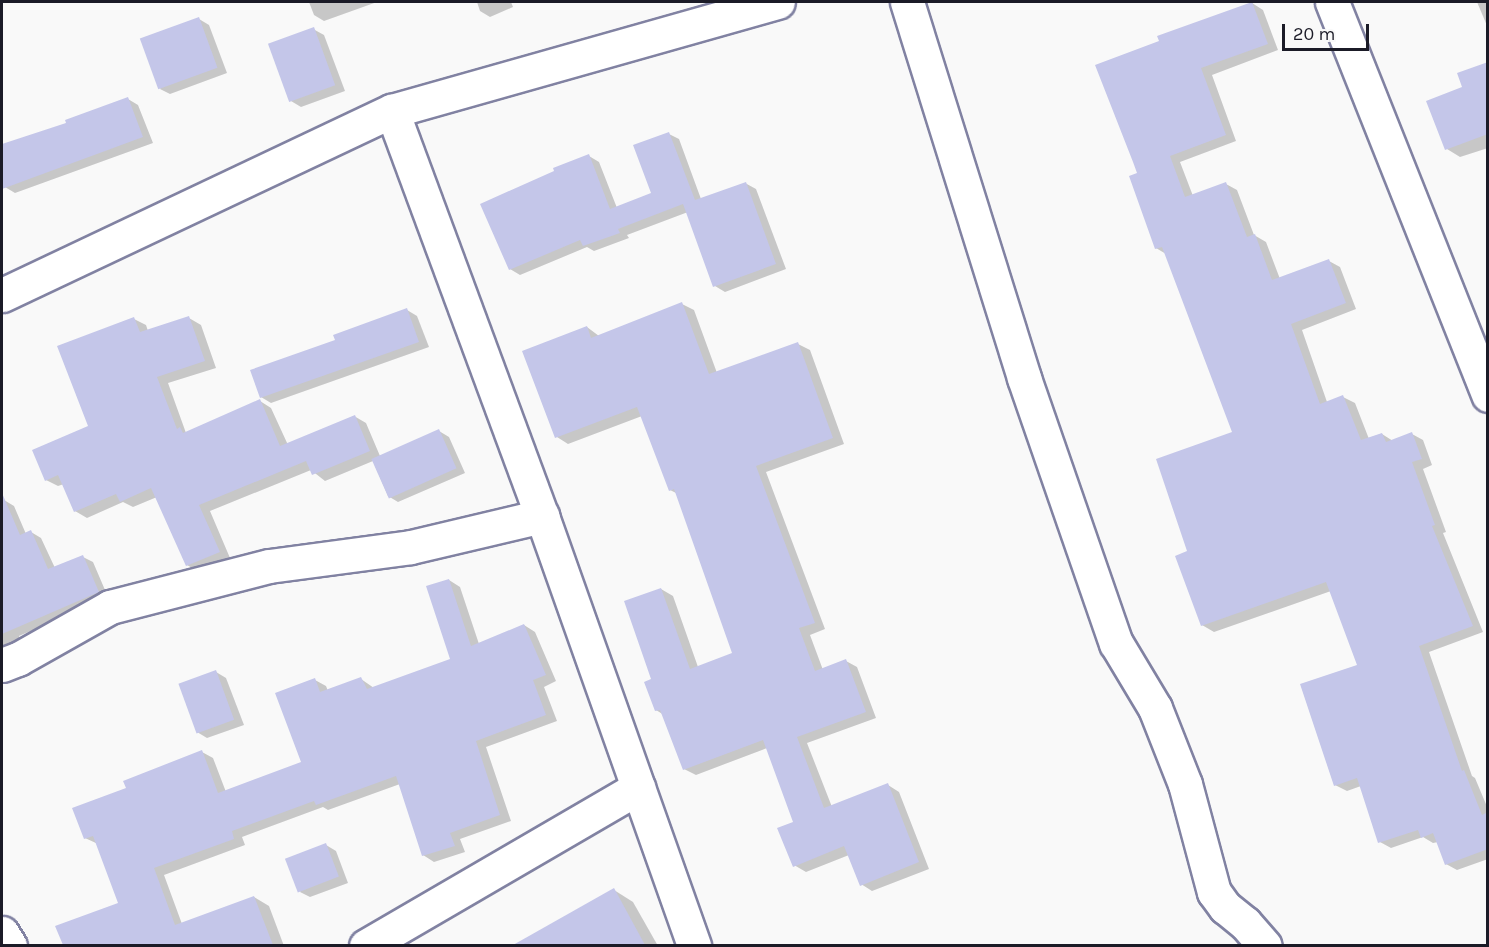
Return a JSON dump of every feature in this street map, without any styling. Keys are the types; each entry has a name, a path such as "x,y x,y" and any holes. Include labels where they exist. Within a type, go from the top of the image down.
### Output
{"street":[{"path":"2,295 392,111 778,2"},
{"path":"907,2 1023,378 1116,643 1155,708 1185,784 1214,892 1225,907 1251,929 1265,945"},
{"path":"1332,2 1488,395"},
{"path":"392,111 542,516 693,945"},
{"path":"2,665 18,659 110,607 269,566 411,547 542,516"},
{"path":"366,945 638,788"},
{"path":"2,933 10,945"}],"building":[{"path":"1252,2 1268,44 1201,68 1226,135 1170,156 1185,197 1226,182 1247,237 1255,234 1272,280 1329,259 1346,303 1291,324 1320,404 1343,395 1361,440 1382,433 1386,442 1412,432 1422,459 1412,462 1435,525 1432,526 1473,626 1419,646 1462,771 1464,770 1482,815 1488,812 1488,849 1445,865 1433,833 1421,838 1418,830 1378,843 1357,778 1334,786 1300,684 1357,665 1326,582 1201,626 1175,556 1187,551 1156,459 1232,432 1162,247 1155,249 1129,176 1137,173 1095,65 1159,41 1157,36"},
{"path":"199,17 217,68 158,89 140,39"},
{"path":"314,27 335,85 289,102 268,44"},
{"path":"1488,62 1488,134 1445,150 1426,101 1462,87 1457,73"},
{"path":"128,97 143,137 2,189 2,144 66,123 65,120"},
{"path":"669,132 695,200 746,182 776,264 713,287 683,204 618,229 620,233 583,246 580,240 509,270 480,204 554,171 553,168 589,154 610,209 651,193 633,145"},
{"path":"682,302 709,374 798,342 833,438 756,466 815,623 799,628 815,671 846,659 866,712 797,737 824,808 888,783 919,862 860,886 844,846 793,867 777,828 793,822 763,740 683,770 660,710 655,711 644,682 651,679 624,601 661,588 690,669 732,653 674,489 669,491 637,407 555,438 522,351 587,326 591,338"},
{"path":"407,308 419,342 260,398 250,370 335,340 333,335"},
{"path":"189,316 205,361 157,377 177,429 180,427 183,433 260,399 280,446 355,415 370,451 312,475 306,461 199,505 220,552 186,566 151,488 120,502 116,494 74,512 58,475 45,481 32,450 88,426 57,346 134,317 140,332"},
{"path":"439,429 456,468 389,498 371,459"},
{"path":"2,493 20,535 31,530 48,569 83,555 99,592 2,634"},
{"path":"449,579 471,646 524,624 546,675 533,680 546,715 476,741 500,815 450,833 455,846 422,856 396,776 316,805 314,801 232,831 234,839 154,868 175,925 254,896 273,945 63,945 55,926 118,903 93,836 84,839 72,808 126,788 123,781 202,750 218,793 301,762 275,693 315,678 320,692 361,677 367,689 450,659 426,586"},
{"path":"216,670 234,720 197,733 178,684"},
{"path":"326,843 339,877 298,892 285,859"},
{"path":"614,888 645,945 513,945"}]}
